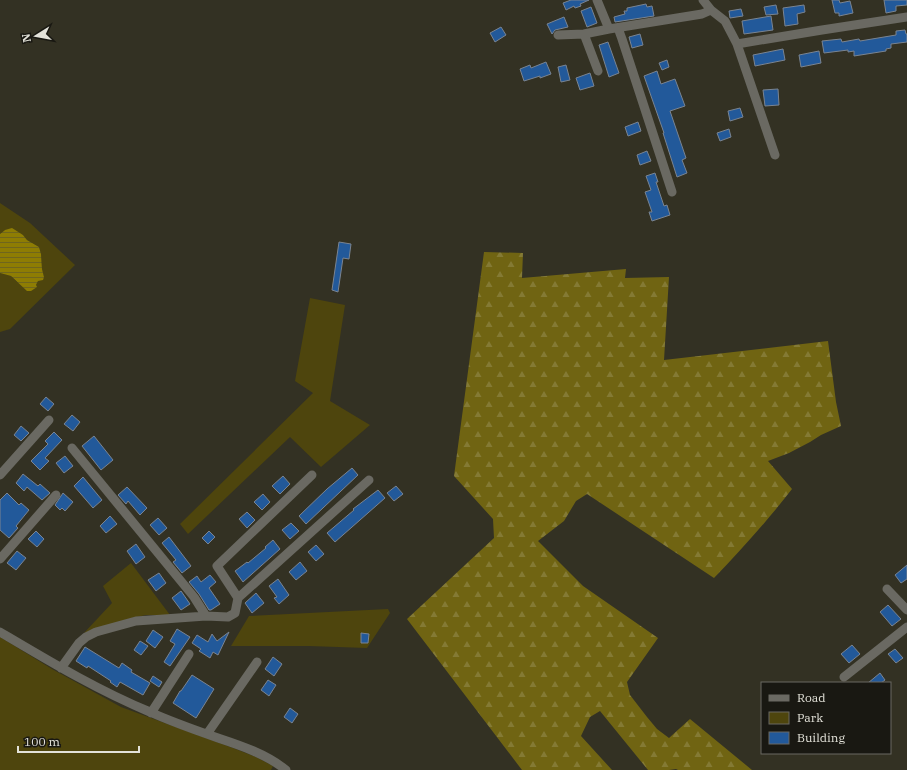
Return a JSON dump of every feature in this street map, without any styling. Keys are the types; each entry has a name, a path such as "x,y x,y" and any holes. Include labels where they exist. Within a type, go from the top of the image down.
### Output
{"street":[{"path":"597,0 613,28 622,39 672,192"},
{"path":"703,0 711,10 725,21 737,44 775,155"},
{"path":"558,35 584,34 702,14 711,10"},
{"path":"737,44 907,18"},
{"path":"584,34 598,71"},
{"path":"0,475 49,420"},
{"path":"72,448 194,597 206,616"},
{"path":"238,598 217,566 312,475"},
{"path":"60,668 79,643 86,637 96,632 136,621 228,616 235,613 238,598 368,480"},
{"path":"0,559 56,495"},
{"path":"887,589 907,610"},
{"path":"844,677 907,627"},
{"path":"0,632 60,668 108,693 151,713 253,750 279,764 286,770"},
{"path":"151,713 189,654"},
{"path":"207,734 257,662"}],"green space":[{"path":"0,203 30,223 75,265 10,329 0,332 0,273 11,276 17,282 36,285 38,281 44,277 39,247 27,240 23,235 5,230 0,234"},
{"path":"484,252 523,253 522,278 626,269 625,278 669,277 664,360 828,341 836,402 841,426 821,435 789,453 768,461 792,489 774,512 714,578 587,494 576,501 564,521 538,541 583,586 658,638 627,682 630,695 657,729 669,738 690,719 752,770 648,770 600,711 590,717 581,736 612,770 522,770 407,619 494,538 493,519 454,476"},
{"path":"310,298 345,305 330,401 370,425 321,467 290,437 188,534 180,524 313,393 295,381"},
{"path":"131,563 170,615 146,615 84,633 112,603 103,586"},
{"path":"388,609 390,613 367,648 231,646 249,616"},
{"path":"0,637 52,669 121,707 233,748 256,757 273,766 271,770 0,770"}],"shaded area":[{"path":"12,228 39,247 44,277 43,280 38,281 36,285 37,287 31,291 27,291 11,276 0,273 0,234 5,230"}],"building":[{"path":"571,0 589,0 580,4 581,6 575,8 574,6 566,10 563,3"},
{"path":"832,0 839,0 840,3 850,1 853,13 839,16 839,13 835,13"},
{"path":"884,0 907,0 907,5 896,6 896,11 886,13"},
{"path":"646,4 647,7 652,6 654,16 615,22 614,17 625,14 624,11 627,11 627,8"},
{"path":"776,5 778,14 766,15 764,7"},
{"path":"804,5 805,12 797,14 798,24 785,26 783,8"},
{"path":"591,7 597,23 587,27 581,11"},
{"path":"741,9 743,16 730,18 729,11"},
{"path":"771,16 773,30 744,34 742,21"},
{"path":"564,17 568,27 555,30 552,34 547,24"},
{"path":"501,27 506,35 495,42 490,33"},
{"path":"905,30 907,34 907,42 891,44 891,48 886,49 886,51 854,56 854,51 848,52 848,50 824,53 822,41 841,39 842,42 859,39 860,41 896,35 896,31"},
{"path":"640,34 643,45 632,48 629,37"},
{"path":"608,42 619,73 609,77 599,45"},
{"path":"783,49 785,60 755,66 753,55"},
{"path":"819,51 821,63 801,67 799,55"},
{"path":"667,60 669,67 662,70 659,63"},
{"path":"546,62 551,74 524,81 520,69 530,65 531,68"},
{"path":"566,65 570,80 561,82 558,67"},
{"path":"657,71 661,84 675,79 685,106 670,111 686,158 682,160 687,173 677,177 664,133 644,76"},
{"path":"590,73 594,86 580,90 576,78"},
{"path":"778,89 779,105 765,106 763,90"},
{"path":"740,108 743,117 730,121 728,111"},
{"path":"638,122 641,131 628,136 625,127"},
{"path":"729,129 731,137 720,141 717,133"},
{"path":"647,151 651,161 640,165 637,155"},
{"path":"655,173 658,182 656,182 664,206 667,205 670,215 652,221 649,212 652,212 645,192 651,190 646,176"},
{"path":"339,242 351,244 349,259 343,258 338,292 332,290"},
{"path":"46,397 54,404 48,411 40,404"},
{"path":"72,415 80,422 73,431 64,424"},
{"path":"21,426 29,433 21,441 14,435"},
{"path":"54,432 62,440 45,458 49,461 40,470 31,461 48,444 45,441"},
{"path":"94,436 113,460 101,470 82,446"},
{"path":"65,456 73,466 64,473 56,463"},
{"path":"352,468 358,475 306,524 299,516 327,489"},
{"path":"23,474 38,486 40,484 50,493 42,500 27,487 24,491 16,483"},
{"path":"283,476 290,484 280,494 272,486"},
{"path":"83,477 102,500 93,508 74,486"},
{"path":"396,486 403,494 394,501 387,493"},
{"path":"127,487 147,508 140,515 128,501 126,504 118,495"},
{"path":"378,490 385,498 335,542 327,533 354,510 353,509"},
{"path":"7,493 19,505 21,503 29,510 16,526 18,528 9,538 0,530 0,500"},
{"path":"63,493 73,502 65,511 62,508 60,510 55,505"},
{"path":"263,494 270,502 262,510 254,502"},
{"path":"247,512 255,520 247,528 239,519"},
{"path":"110,516 117,524 106,533 100,526"},
{"path":"158,518 167,528 159,535 150,525"},
{"path":"291,523 299,531 290,539 282,530"},
{"path":"36,531 44,539 37,547 28,539"},
{"path":"209,531 215,537 208,544 202,538"},
{"path":"169,537 191,566 182,573 173,562 176,560 162,543"},
{"path":"273,540 280,549 243,582 235,571 247,562 248,563"},
{"path":"136,544 145,557 136,564 127,551"},
{"path":"316,545 324,554 316,561 308,552"},
{"path":"17,551 26,558 16,570 7,563"},
{"path":"300,562 307,571 296,580 289,572"},
{"path":"907,565 907,579 901,583 895,575"},
{"path":"159,573 166,583 156,591 148,580"},
{"path":"210,575 216,582 209,588 220,604 209,610 189,582 197,576 201,582"},
{"path":"278,579 289,595 279,604 274,598 277,597 269,586"},
{"path":"181,591 190,604 181,610 172,598"},
{"path":"256,593 264,603 252,613 245,603"},
{"path":"888,605 901,619 892,626 880,612"},
{"path":"177,629 190,637 170,666 164,662 175,644 170,641"},
{"path":"153,630 163,637 155,648 146,641"},
{"path":"229,632 218,655 213,652 210,658 199,651 201,649 192,643 197,635 208,642 212,634 217,641"},
{"path":"361,633 369,634 368,643 361,643"},
{"path":"140,641 148,646 141,655 134,650"},
{"path":"852,645 860,654 849,663 841,654"},
{"path":"85,647 119,668 122,663 132,670 131,672 150,683 143,695 120,682 117,687 110,682 111,681 88,666 87,668 76,661"},
{"path":"895,649 903,658 896,663 888,654"},
{"path":"273,657 282,664 274,676 265,669"},
{"path":"880,673 885,680 882,682 869,682"},
{"path":"192,675 214,689 196,718 173,703"},
{"path":"153,676 162,682 159,687 150,681"},
{"path":"268,680 276,685 269,696 261,690"},
{"path":"290,708 298,714 292,723 284,717"}]}
